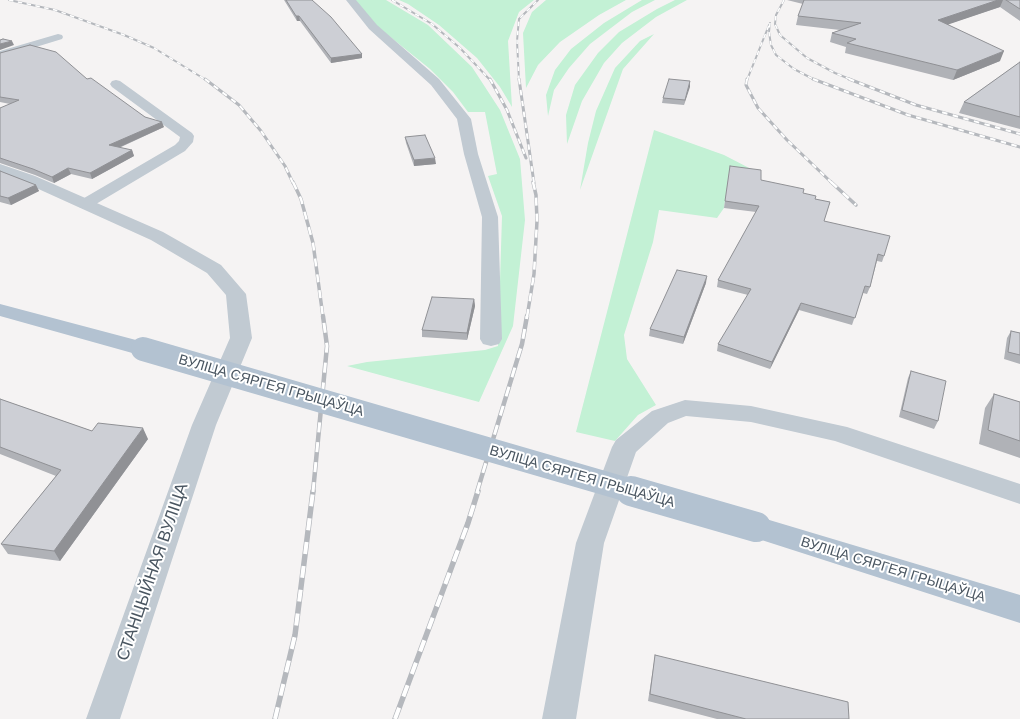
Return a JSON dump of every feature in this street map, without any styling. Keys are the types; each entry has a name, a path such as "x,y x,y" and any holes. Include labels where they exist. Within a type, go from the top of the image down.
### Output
{"main road":[{"name":"ВУЛІЦА СЯРГЕЯ ГРЫЦАЎЦА","path":"0,310 143,349 756,527 1020,609"}],"street":[{"path":"351,0 373,27 435,82 464,119 471,154 490,217 491,339"},
{"path":"0,55 58,37"},
{"path":"86,204 180,148 186,142 187,136 116,84"},
{"name":"СТАНЦЫЙНАЯ ВУЛІЦА","path":"0,169 29,179 157,236 214,269 236,294 241,338 204,425 102,719"},
{"path":"559,719 590,543 625,447 660,417 685,408 751,414 838,433 1020,494"}],"green space":[{"path":"354,0 386,0 428,25 472,67 500,110 520,159 525,220 513,326 479,402 347,366 367,362 485,350 498,346 502,216 488,176 497,174 485,112 468,112 453,92 430,69 378,27"},
{"path":"399,0 534,0 519,12 508,41 512,107 500,87 477,58 439,25 408,4"},
{"path":"546,0 626,0 599,15 560,42 538,65 526,88 523,33 532,12"},
{"path":"642,0 655,0 632,12 590,44 569,68 554,90 548,116 546,95 555,70 571,49 604,23"},
{"path":"675,0 687,0 656,17 622,43 604,63 582,101 567,144 566,115 575,85 598,53 619,32"},
{"path":"654,34 623,69 580,190 588,143 596,111 615,68 640,41"},
{"path":"654,130 724,155 753,170 729,173 724,208 717,218 659,210 653,242 624,335 627,359 656,405 638,415 615,441 576,432"}],"building":[{"path":"286,0 312,0 331,17 362,54 331,58 299,16 296,16"},
{"path":"804,0 998,0 938,20 1004,51 957,70 847,43 856,39 832,33 861,23 798,16"},
{"path":"1006,0 1020,0 1020,9"},
{"path":"3,39 12,41 0,44 0,40"},
{"path":"30,45 56,52 87,79 91,78 145,117 162,122 109,145 132,150 90,173 68,168 52,177 0,158 0,108 19,100 0,97 0,53"},
{"path":"1020,62 1020,117 964,102"},
{"path":"669,79 690,81 685,100 663,98"},
{"path":"425,135 435,158 414,160 405,137"},
{"path":"730,166 761,170 761,180 804,189 803,193 816,196 815,199 830,202 824,221 890,236 884,256 878,254 870,287 865,286 855,318 801,303 772,362 718,344 751,289 718,280 759,206 725,201"},
{"path":"0,171 36,185 8,198 0,196"},
{"path":"677,270 707,276 684,337 650,329"},
{"path":"432,297 474,299 467,333 422,330"},
{"path":"1011,331 1020,333 1020,355 1008,352"},
{"path":"911,371 946,381 938,421 902,410"},
{"path":"994,394 1020,402 1020,441 988,430"},
{"path":"0,399 92,431 98,423 143,428 54,551 1,544 61,470 0,447"},
{"path":"655,655 848,702 849,719 746,719 650,694"}],"railway":[{"path":"9,0 55,10 124,35 154,48 206,80"},
{"path":"392,0 432,24 460,48 490,80"},
{"path":"519,80 517,41 519,19 538,0"},
{"path":"784,0 776,15 775,24 780,35 807,58 852,80"},
{"path":"770,23 769,32 771,45 776,55 794,69 813,79"},
{"path":"747,80 769,25"},
{"path":"205,79 239,105 261,131 285,166 293,183"},
{"path":"490,79 507,110 526,158"},
{"path":"519,79 534,183"},
{"path":"747,79 746,85 758,108 787,140 832,183"},
{"path":"813,79 908,115 1020,147"},
{"path":"849,79 916,105 1020,134"},
{"path":"293,182 301,199 313,243 323,317"},
{"path":"527,317 534,274 537,221 536,195 533,182"},
{"path":"831,182 856,205"},
{"path":"313,492 327,346 323,316"},
{"path":"477,492 522,344 527,316"},
{"path":"275,719 295,635 313,491"},
{"path":"395,719 468,523 478,491"}]}
